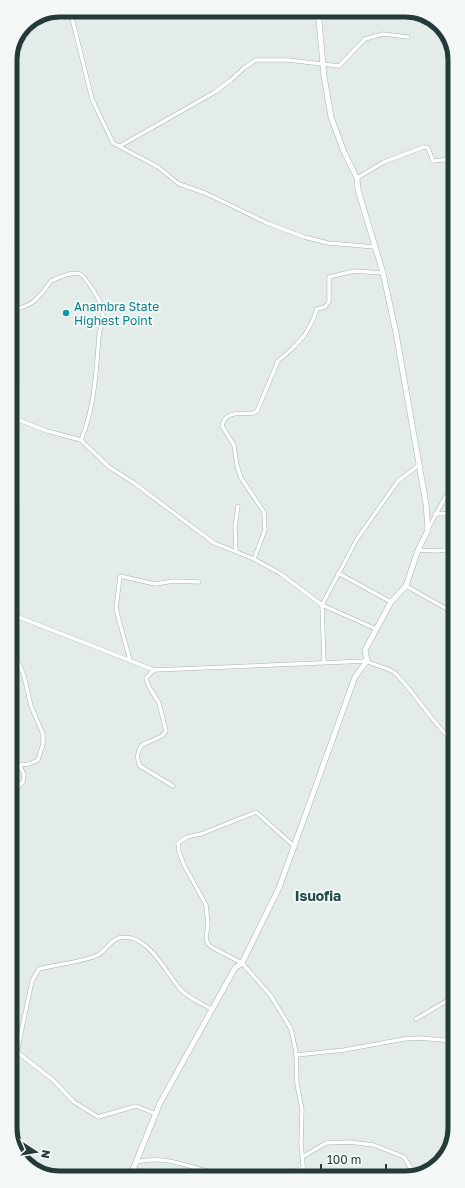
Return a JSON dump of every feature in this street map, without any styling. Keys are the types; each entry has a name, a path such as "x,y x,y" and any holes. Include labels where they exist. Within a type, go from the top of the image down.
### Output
{"main road":[{"path":"133,1171 156,1114 172,1080 235,968 242,964 271,907 295,847 355,677 367,661 365,650 391,602 406,586 418,550 428,530 420,465 395,326 383,273 358,190 357,178 334,128 328,103 319,17"}],"street":[{"path":"72,17 92,99 113,143 158,167 179,184 205,193 260,220 304,237 328,243 375,247"},
{"path":"119,146 127,144 201,98 215,92 256,60 288,60 340,66 365,39 383,34 408,37"},
{"path":"357,178 384,162 424,147 428,148 433,161 448,160"},
{"path":"254,559 263,540 266,519 260,503 241,478 237,465 234,445 222,426 224,420 230,414 254,413 257,411 278,361 304,336 312,322 317,308 325,307 329,302 329,277 354,271 383,273"},
{"path":"17,309 25,308 32,303 42,293 50,281 75,273 83,276 101,301 103,310 94,395 81,440"},
{"path":"17,419 47,431 81,440 109,467 134,483 214,543 254,559 282,574 322,605 376,628"},
{"path":"324,662 322,605 338,573 358,539 398,481 420,465"},
{"path":"428,530 435,514 448,492"},
{"path":"236,551 235,527 238,506"},
{"path":"435,514 448,513"},
{"path":"418,550 436,552 448,550"},
{"path":"338,573 391,602"},
{"path":"130,660 116,609 120,576 155,584 174,581 199,582"},
{"path":"406,586 448,610"},
{"path":"17,615 154,670 367,661 375,666 394,672 448,736"},
{"path":"17,659 24,676 31,706 43,734 43,744 38,760 29,764 19,765 24,778 23,782 19,785 17,793"},
{"path":"154,670 146,678 148,685 159,703 166,731 162,736 142,745 138,755 138,761 140,766 173,786"},
{"path":"295,847 256,812 201,834 187,837 178,843 179,852 184,866 206,905 208,924 206,938 208,944 242,964 271,996 291,1029 296,1055 297,1084 302,1109 301,1143 304,1156 303,1171"},
{"path":"156,1114 136,1106 98,1117 74,1102 53,1080 18,1052 32,981 39,969 94,956 106,950 111,941 120,938 133,938 152,952 165,966 185,994 211,1010"},
{"path":"416,1019 448,1000"},
{"path":"296,1055 344,1050 404,1039 419,1038 448,1040"},
{"path":"304,1156 326,1144 349,1142 374,1145 404,1157 412,1171"},
{"path":"137,1162 146,1159 173,1160 207,1171"},
{"path":"295,1171 303,1168"}],"place":[{"name":"Anambra State Highest Point","path":"66,313"}],"district":[{"name":"Isuofia","path":"318,895"}]}
